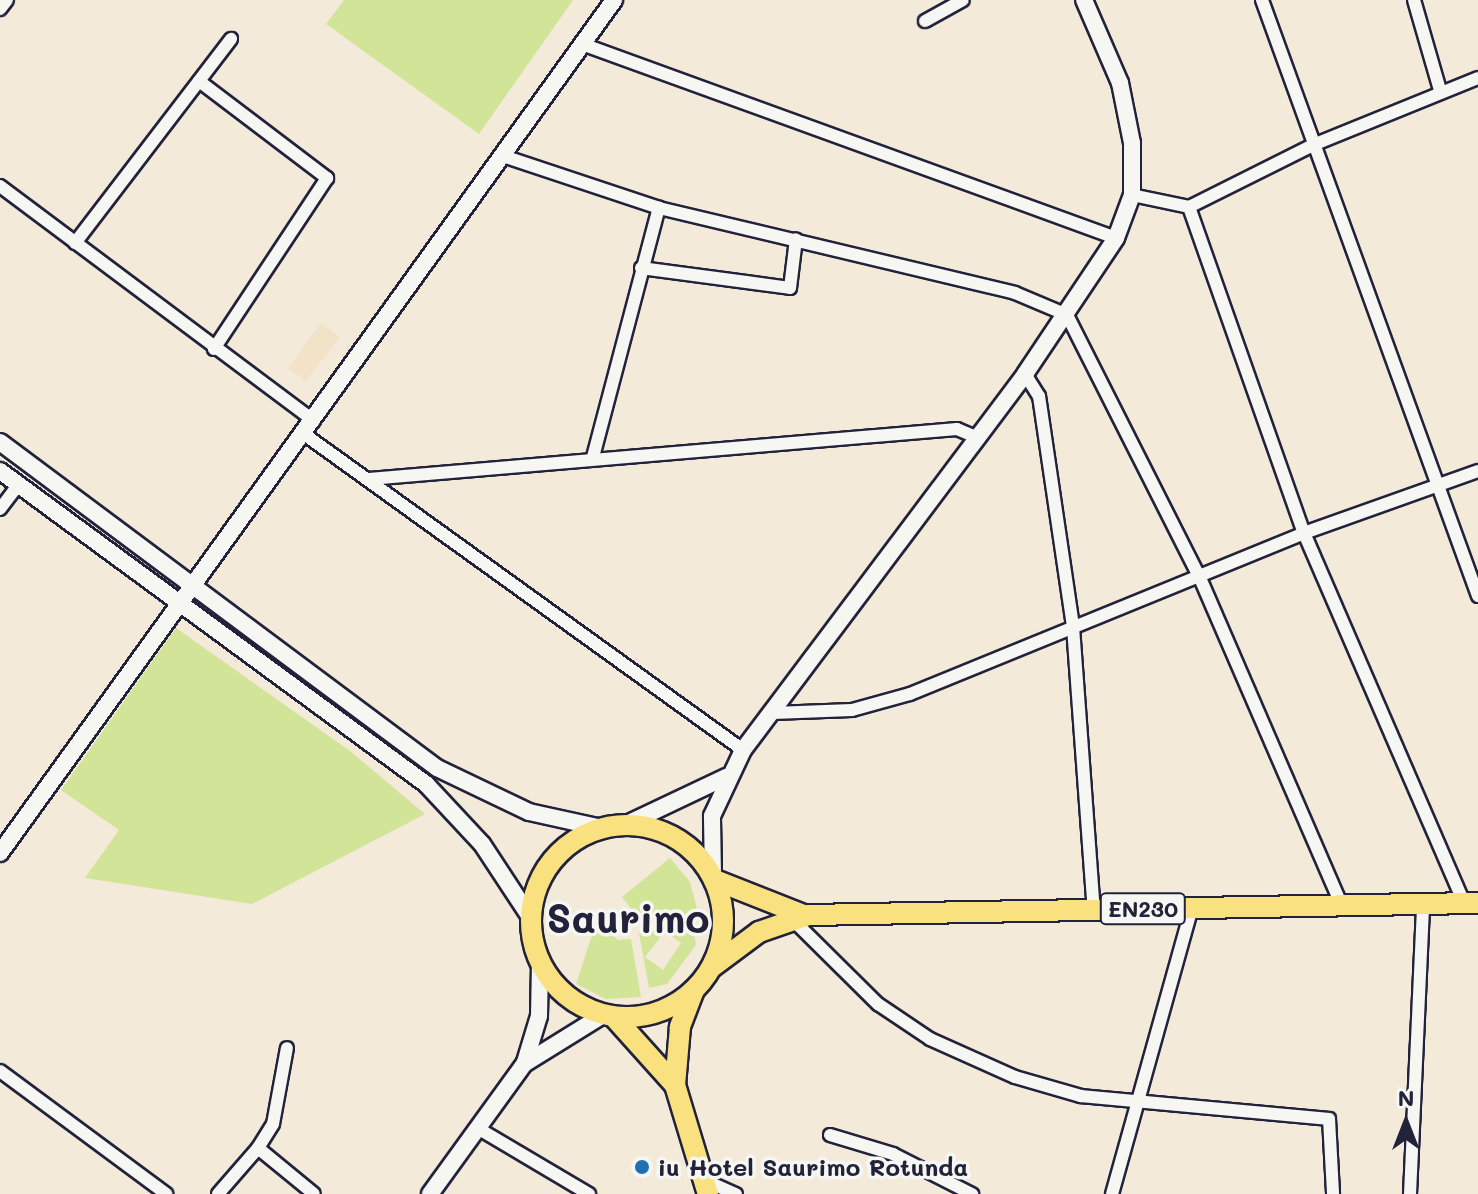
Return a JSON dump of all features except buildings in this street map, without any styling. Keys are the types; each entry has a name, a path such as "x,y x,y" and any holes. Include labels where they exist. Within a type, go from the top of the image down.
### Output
{"main road":[{"name":"EN230","path":"629,823 682,842 714,878 800,918"},
{"path":"530,917 552,861 602,828 629,823"},
{"name":"EN230","path":"712,967 724,924 714,878"},
{"name":"EN230","path":"706,1187 675,1085 680,1027 694,990 712,967 759,932 800,918 1471,903"},
{"name":"EN230","path":"530,917 540,964 566,996 608,1016 675,1085"},
{"name":"EN230","path":"608,1016 657,1013 694,990"}],"street":[{"path":"0,9 7,0"},
{"path":"0,853 614,0"},
{"path":"925,21 963,0"},
{"path":"714,878 709,834 726,777 743,750 1025,374 1116,238 1132,195 1127,112 1084,0"},
{"path":"1262,0 1478,596"},
{"path":"1414,0 1440,90"},
{"path":"75,243 231,39"},
{"path":"582,44 1116,238"},
{"path":"1132,195 1189,207 1313,145 1440,90 1478,78"},
{"path":"199,81 327,178 214,349"},
{"path":"503,156 659,208 1015,293 1067,315 1200,578 1342,906"},
{"path":"0,186 214,349 369,479 743,750"},
{"path":"1189,207 1304,533 1471,903"},
{"path":"593,457 659,208"},
{"path":"641,268 790,288 796,239"},
{"path":"1025,374 1039,396 1073,627 1094,910"},
{"path":"369,479 593,457 957,429 978,438"},
{"path":"0,442 437,768 529,812 602,828"},
{"path":"0,471 426,784 482,844 530,917"},
{"path":"773,713 852,710 910,694 1304,533 1478,471"},
{"path":"0,509 18,485"},
{"path":"426,784 437,768"},
{"path":"629,823 726,777"},
{"path":"1410,1194 1423,904"},
{"path":"1112,1194 1192,908"},
{"path":"800,918 878,1004 953,1051 1081,1096 1329,1119 1333,1194"},
{"path":"430,1194 524,1064 539,1016 540,964"},
{"path":"524,1064 608,1016"},
{"path":"218,1194 258,1148 273,1124 287,1048"},
{"path":"0,1071 160,1192"},
{"path":"479,1129 589,1194"},
{"path":"830,1135 893,1154 972,1194"},
{"path":"258,1148 314,1194"},
{"path":"706,1187 736,1194"}],"shaded area":[{"path":"321,323 340,337 306,381 288,368"}],"green space":[{"path":"344,0 573,0 479,134 326,24"},
{"path":"176,628 350,751 425,814 252,904 85,878 119,830 61,790"},
{"path":"670,858 690,882 699,916 642,922 622,897"},
{"path":"693,925 696,945 667,984 649,988 639,933","holes":["665,931 681,943 663,970 645,957"]},
{"path":"606,928 618,940 631,939 641,997 606,999 576,984 594,929"}],"place":[{"name":"iu Hotel Saurimo Rotunda","path":"642,1167"}],"district":[{"name":"Saurimo","path":"628,917"}]}
